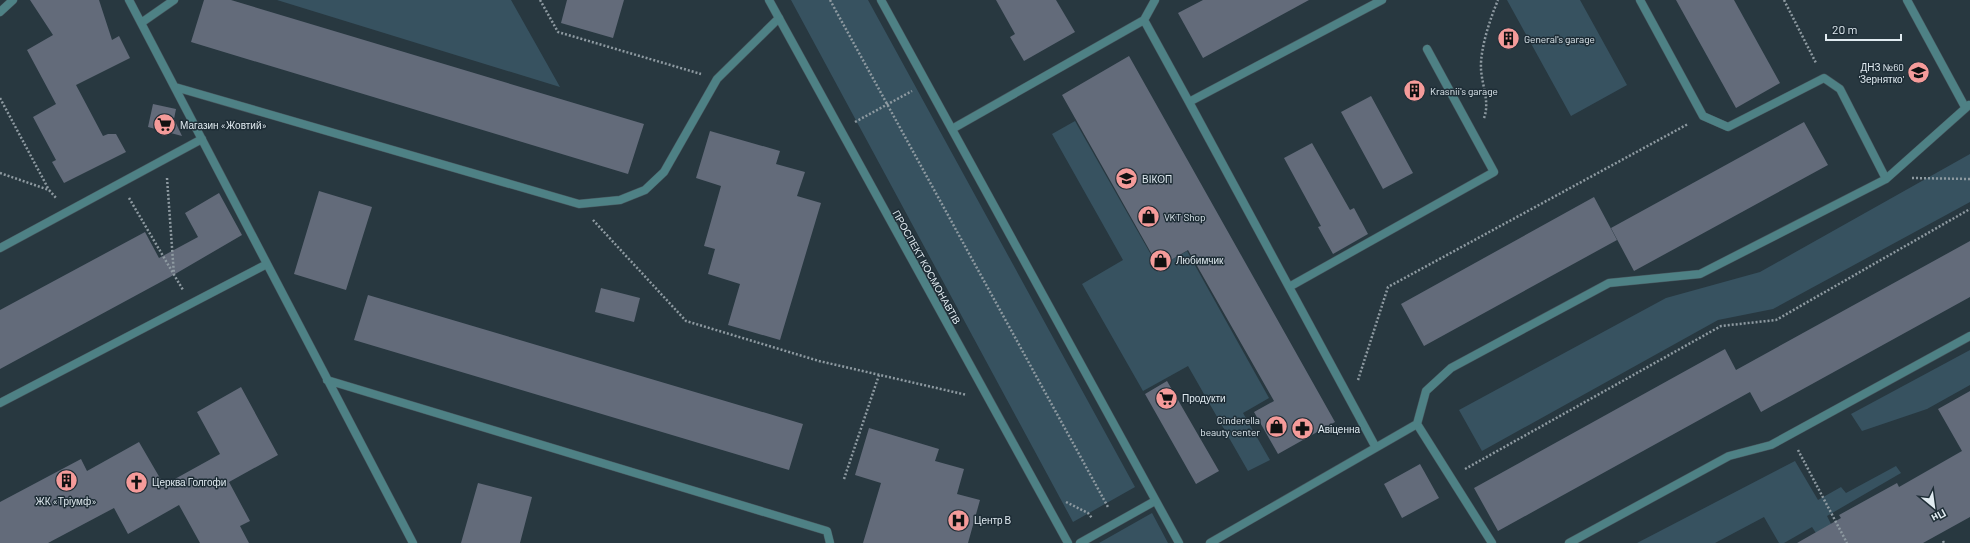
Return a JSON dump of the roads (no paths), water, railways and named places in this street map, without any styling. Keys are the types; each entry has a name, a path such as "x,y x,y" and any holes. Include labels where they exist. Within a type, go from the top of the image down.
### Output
{"street":[{"path":"0,12 13,0"},
{"path":"129,0 413,543"},
{"path":"141,23 174,0"},
{"name":"ПРОСПЕКТ КОСМОНАВТІВ","path":"769,0 1068,543"},
{"path":"881,0 1180,543"},
{"path":"952,129 1144,20 1155,0"},
{"path":"1189,102 1382,0"},
{"path":"1640,0 1703,116 1728,127 1824,78 1840,90 1886,179"},
{"path":"1210,543 1375,446 1417,424 1426,391 1451,368 1609,283 1700,274 1886,179 1968,106 1907,0"},
{"path":"175,87 579,204 620,200 645,190 664,172 717,79 779,18"},
{"path":"1144,20 1375,446"},
{"path":"1289,287 1494,172 1428,49"},
{"path":"0,248 202,139"},
{"path":"0,403 267,264"},
{"path":"1569,543 1729,456 1771,445 1970,336"},
{"path":"327,380 827,531 830,543"},
{"path":"1417,424 1492,543"},
{"path":"1080,543 1155,500"}],"place":[{"name":"General's garage","path":"1509,39"},
{"name":"ДНЗ №60 'Зернятко'","path":"1919,73"},
{"name":"Krasnii's garage","path":"1415,91"},
{"name":"Магазин «Жовтий»","path":"164,125"},
{"name":"ВІКОП","path":"1127,179"},
{"name":"VKT Shop","path":"1149,217"},
{"name":"Любимчик","path":"1161,260"},
{"name":"Продукти","path":"1166,398"},
{"name":"Cinderella beauty center","path":"1276,426"},
{"name":"Авіценна","path":"1302,429"},
{"name":"ЖК «Тріумф»","path":"66,481"},
{"name":"Церква Голгофи","path":"137,482"},
{"name":"Центр В","path":"958,520"}]}
